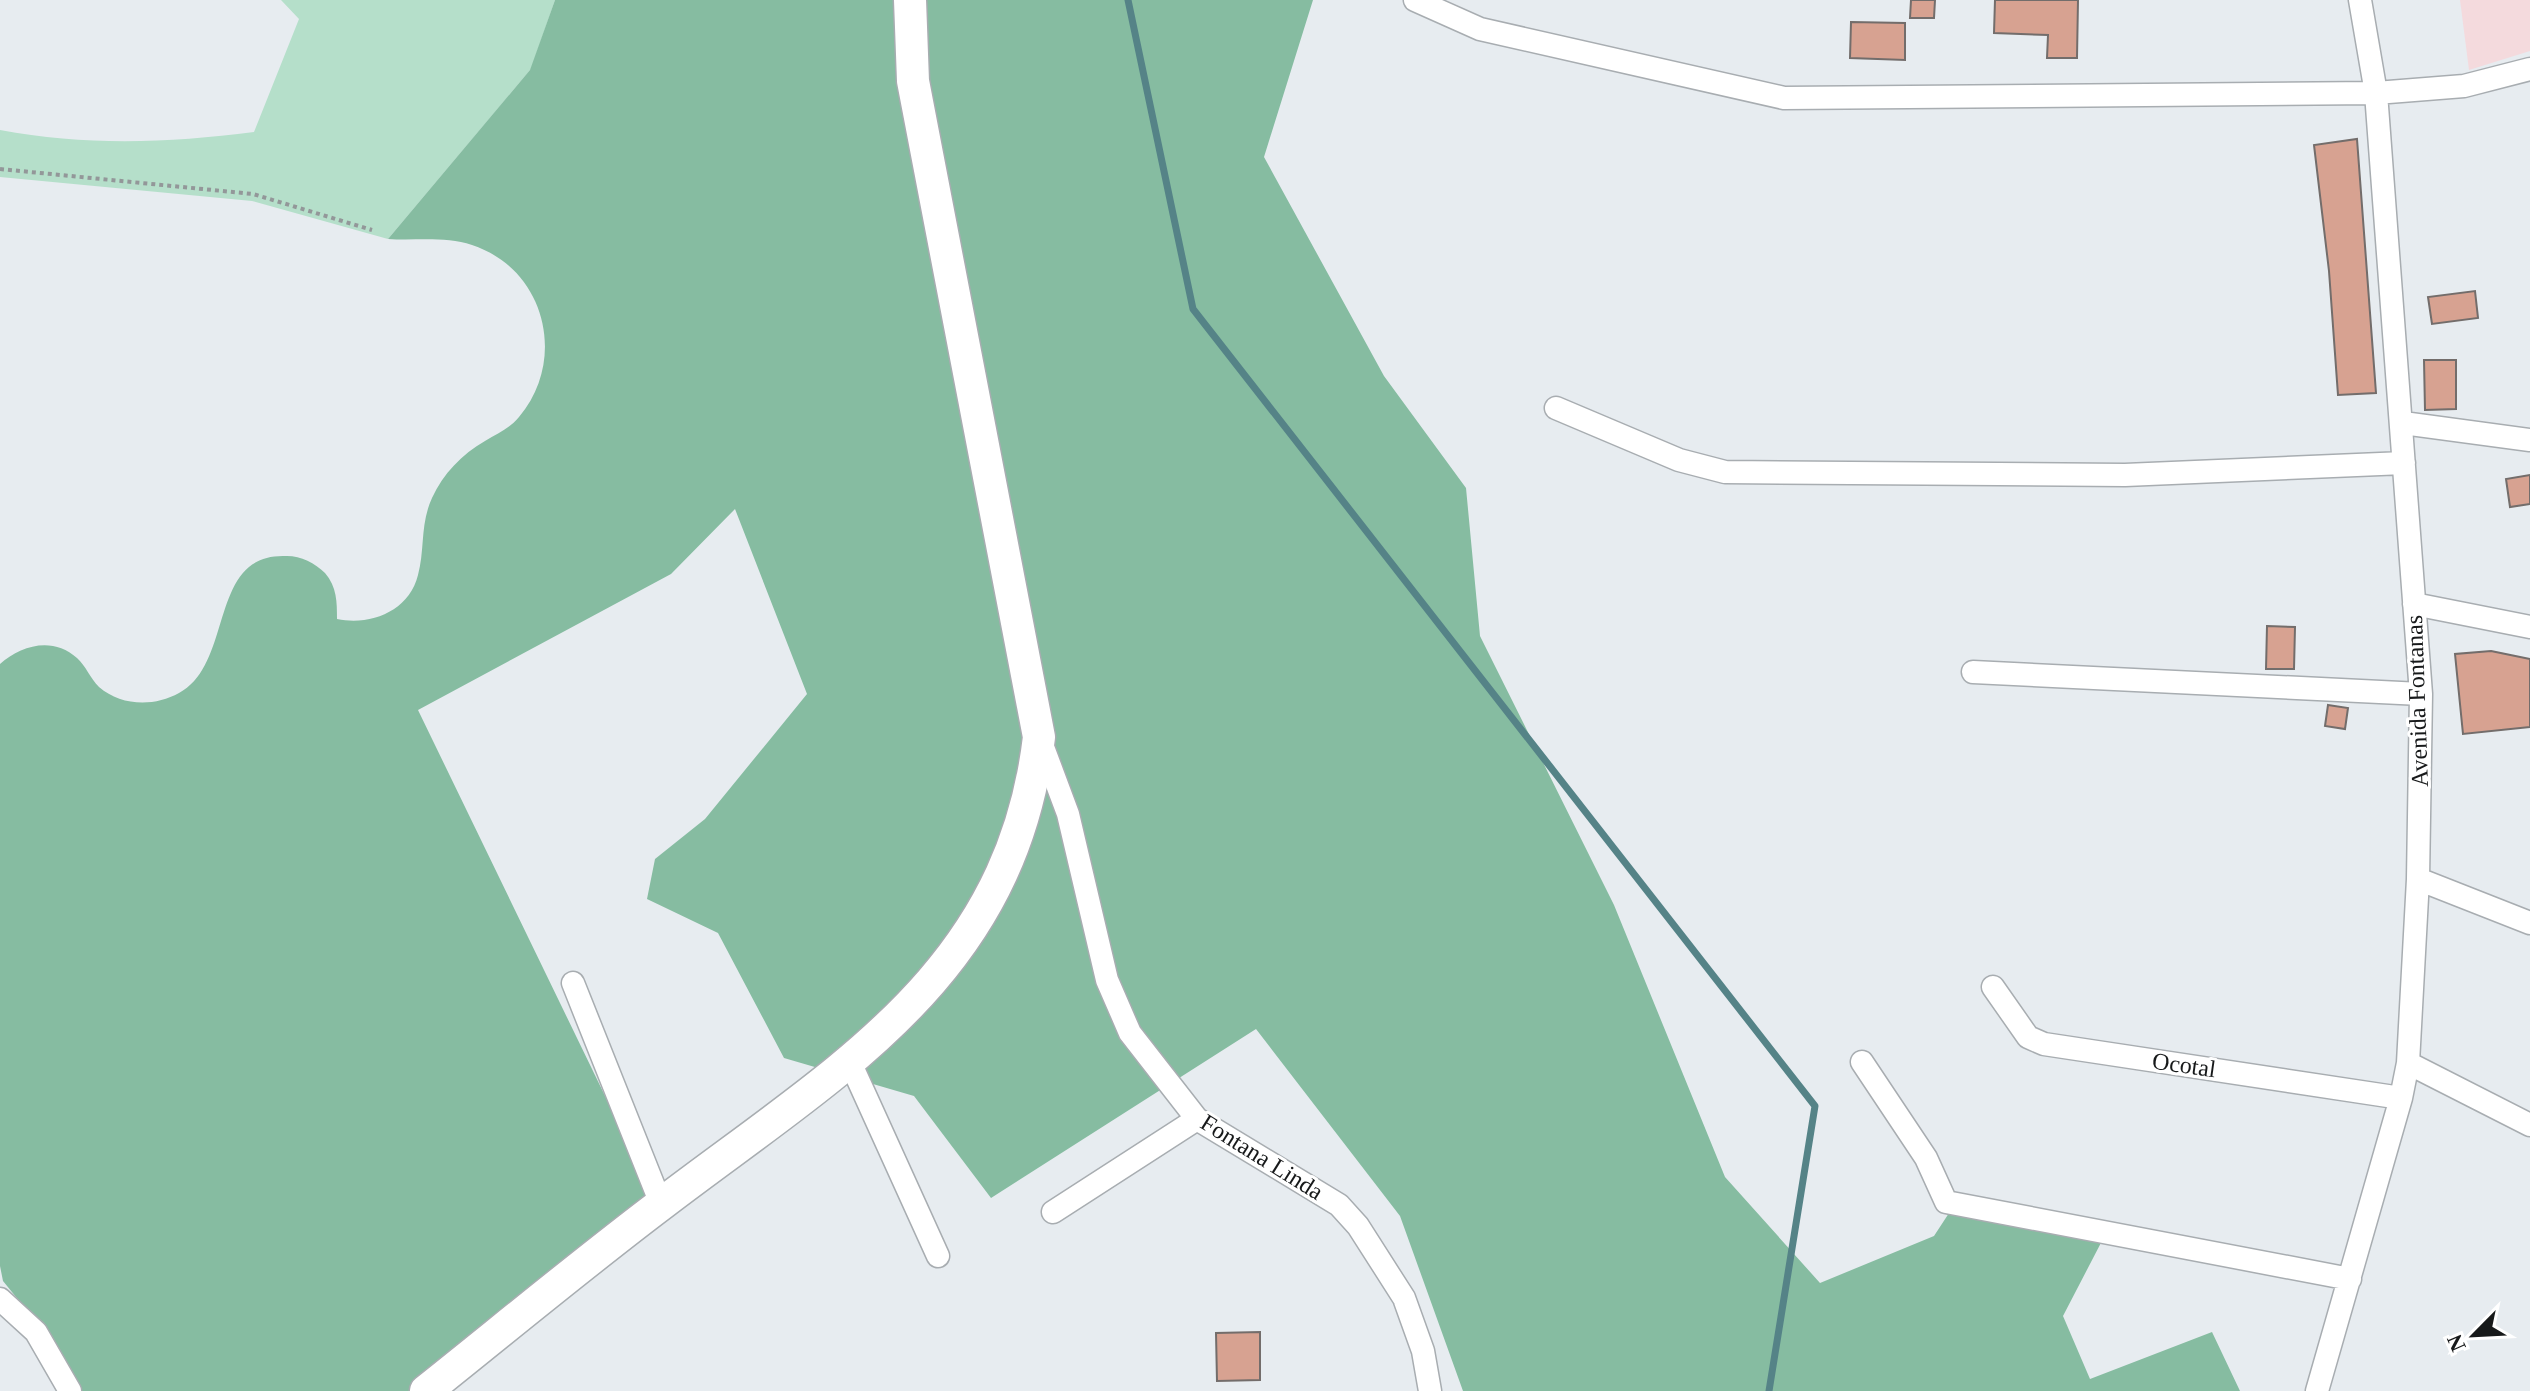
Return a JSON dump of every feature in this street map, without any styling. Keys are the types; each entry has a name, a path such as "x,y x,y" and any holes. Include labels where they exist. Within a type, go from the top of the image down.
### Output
{"main road":[{"path":"426,1391 661,1204 850,1062 921,994 980,919 1020,831 1029,800 1039,737 913,81 910,0"}],"street":[{"path":"1415,0 1480,29 1784,98 2376,93 2464,86 2530,69"},
{"name":"Avenida Fontanas","path":"2317,1391 2401,1098 2408,1063 2418,879 2421,694 2376,93 2360,0"},
{"path":"1556,408 1679,460 1725,472 2125,475 2404,463"},
{"path":"2403,423 2530,440"},
{"path":"2414,604 2530,627"},
{"path":"1973,672 2421,694"},
{"name":"Fontana Linda","path":"1039,737 1068,814 1107,980 1130,1033 1197,1119 1339,1205 1358,1226 1404,1298 1423,1351 1430,1391"},
{"path":"2418,879 2530,923"},
{"path":"573,983 661,1204"},
{"name":"Ocotal","path":"1993,987 2028,1037 2044,1044 2401,1098"},
{"path":"850,1062 938,1256"},
{"path":"1862,1062 1926,1158 1946,1202 2350,1279"},
{"path":"2408,1063 2530,1125"},
{"path":"1053,1212 1197,1119"},
{"path":"0,1299 36,1332 70,1391"}],"path":[{"path":"0,169 253,194 372,230"}],"shaded area":[{"path":"2460,0 2530,0 2530,51 2469,70"}],"green space":[{"path":"281,0 555,0 531,69 388,239 252,201 0,177 0,130 95,141 190,139 254,132 299,19"},
{"path":"555,0 1313,0 1264,157 1384,376 1466,488 1480,636 1614,905 1725,1177 1820,1283 1934,1236 1951,1210 2104,1237 2063,1316 2090,1379 2212,1332 2240,1391 1463,1391 1400,1216 1256,1029 991,1198 914,1096 784,1058 718,933 647,899 655,859 705,819 807,694 735,509 671,574 418,710 655,1199 416,1391 78,1391 42,1329 3,1281 0,1266 0,664 27,648 58,647 77,658 99,687 117,698 138,702 159,701 179,693 196,678 208,658 232,590 244,572 262,560 292,556 321,569 334,589 337,619 375,618 397,607 406,598 418,575 426,517 436,489 461,458 519,417 534,394 543,369 545,343 541,318 532,295 517,274 497,257 462,242 388,239 530,70"}],"building":[{"path":"1911,0 1935,0 1934,18 1910,18"},
{"path":"1995,0 2078,0 2077,58 2047,58 2048,35 1994,33"},
{"path":"1851,22 1905,23 1905,60 1850,58"},
{"path":"2357,139 2376,393 2338,395 2329,271 2314,145"},
{"path":"2475,291 2478,318 2432,324 2428,297"},
{"path":"2424,360 2456,360 2456,409 2425,410"},
{"path":"2530,475 2530,504 2510,507 2506,479"},
{"path":"2267,626 2295,627 2294,669 2266,669"},
{"path":"2491,651 2530,659 2530,727 2463,734 2455,654"},
{"path":"2328,705 2348,708 2345,729 2325,726"},
{"path":"1260,1332 1260,1380 1217,1381 1216,1333"}],"waterway":[{"path":"1128,0 1193,309 1815,1106 1769,1391"}]}
